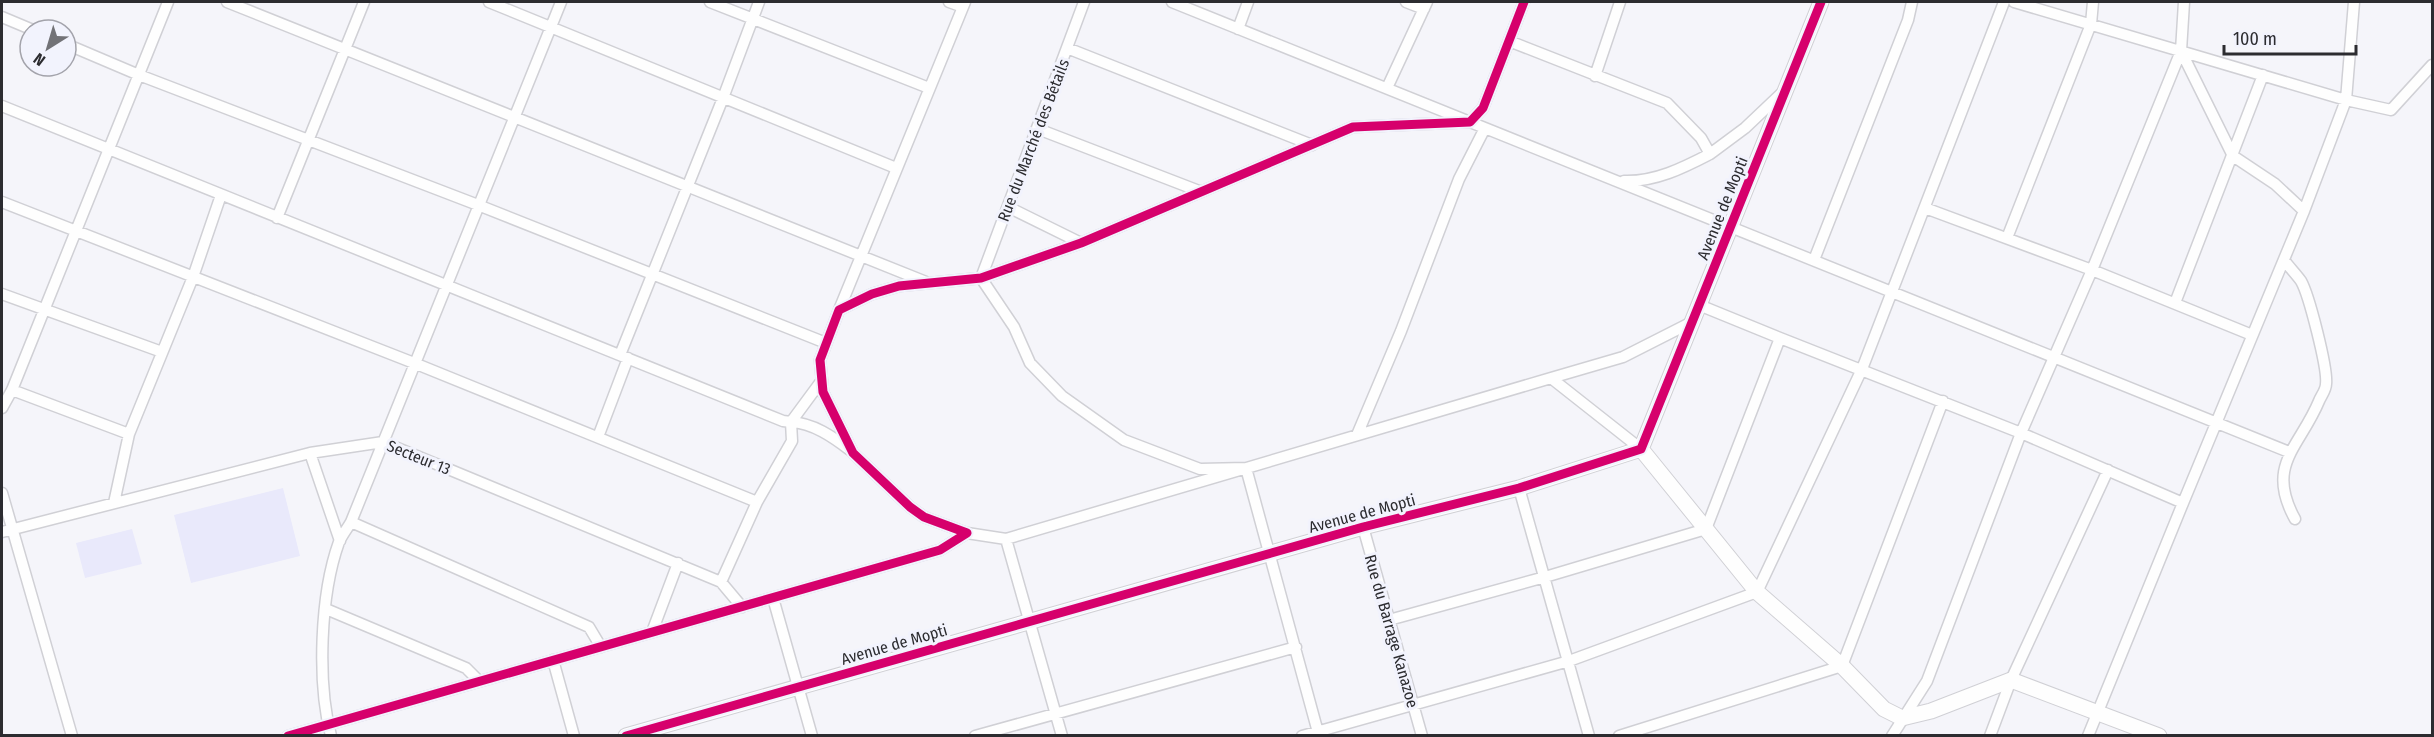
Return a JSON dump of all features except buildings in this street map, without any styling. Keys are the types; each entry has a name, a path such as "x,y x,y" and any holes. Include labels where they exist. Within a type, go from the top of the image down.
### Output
{"street":[{"path":"2,408 12,390 168,2"},
{"path":"227,2 929,283"},
{"path":"278,218 364,2"},
{"path":"489,2 896,168"},
{"path":"331,735 328,724 322,639 329,584 339,541 351,522 561,2"},
{"path":"710,2 929,88"},
{"path":"598,437 652,274 759,2"},
{"path":"853,453 828,404 820,360 860,256 964,4 949,2"},
{"name":"Rue du Marché des Bétails","path":"981,278 1084,2"},
{"path":"1172,2 2289,452"},
{"path":"1238,28 1248,2"},
{"path":"1387,88 1425,5 1406,2"},
{"path":"839,310 872,294 899,286 981,278 1080,243 1353,128 1470,122 1484,108 1524,2"},
{"path":"1595,76 1620,2"},
{"name":"Avenue de Mopti","path":"626,735 1363,527 1519,488 1641,449 1821,2"},
{"path":"1814,260 1908,20 1912,2"},
{"path":"1302,735 1318,733 1569,661 1757,592 1862,369 2004,2"},
{"path":"2014,2 2346,100 2391,110 2433,65"},
{"path":"2007,238 2091,24 2093,2"},
{"path":"1892,735 1927,681 2021,433 2092,270 2181,51 2184,2"},
{"path":"2088,735 2304,211 2346,100 2354,2"},
{"path":"2,17 18,24"},
{"path":"1509,41 1667,103 1701,138 1710,154"},
{"path":"1067,48 1312,145"},
{"path":"78,49 139,75 478,205 826,343"},
{"path":"2181,51 2234,156 2276,184 2304,211"},
{"path":"2175,303 2234,156 2263,75"},
{"path":"1615,180 1636,181 1675,172 1710,154 1745,128 1786,88"},
{"path":"2,106 624,357 791,422 812,428 832,437 853,453 910,507 924,517 967,533 1006,538 1623,357 1692,322"},
{"path":"1357,435 1401,331 1460,179 1485,128"},
{"path":"1038,129 1199,191"},
{"path":"114,503 129,434 193,278 221,195"},
{"path":"2,202 414,363 757,502"},
{"path":"1008,207 1080,243"},
{"path":"1925,208 2092,270 2252,335"},
{"path":"2284,260 2302,282 2318,334 2326,385 2312,418 2289,452 2282,483 2284,500 2295,519"},
{"path":"981,278 1014,327 1030,363 1062,396 1124,440 1200,469 1246,468"},
{"path":"2,294 162,352"},
{"path":"1699,305 2021,433 2183,503"},
{"path":"1706,528 1780,338"},
{"path":"1551,378 1641,449 1757,592 1842,666 1876,702 1902,718 1931,711 2011,680 2159,735"},
{"path":"721,582 757,502 792,441 791,422 822,380"},
{"path":"12,390 129,434"},
{"path":"1842,666 1943,402"},
{"name":"Secteur 13","path":"7,530 310,453 383,442 721,582 742,607"},
{"path":"310,453 339,541"},
{"path":"1246,468 1318,733"},
{"path":"1990,735 2011,680 2108,470"},
{"path":"1519,488 1589,735"},
{"path":"2,493 7,530 72,735"},
{"path":"351,522 589,627 601,647"},
{"name":"Rue du Barrage Kanazoe","path":"1363,527 1422,735"},
{"path":"1389,620 1545,577 1706,528"},
{"path":"288,735 940,550 967,533"},
{"path":"1006,538 1062,735"},
{"path":"652,632 678,563"},
{"path":"773,598 812,735"},
{"path":"326,609 466,668 479,681"},
{"path":"975,735 1296,647"},
{"path":"554,660 574,735"},
{"path":"1619,735 1842,666"}],"shaded area":[{"path":"283,488 300,556 191,583 174,515"},
{"path":"132,529 142,564 85,578 76,543"}],"cycle path":[{"path":"288,736 940,550 967,533 924,517 910,507 853,453 823,392 820,360 839,310 872,294 899,286 981,278 1081,243 1353,127 1470,122 1483,108 1524,2"},
{"path":"626,736 1363,527 1519,488 1641,449 1821,2"}]}
